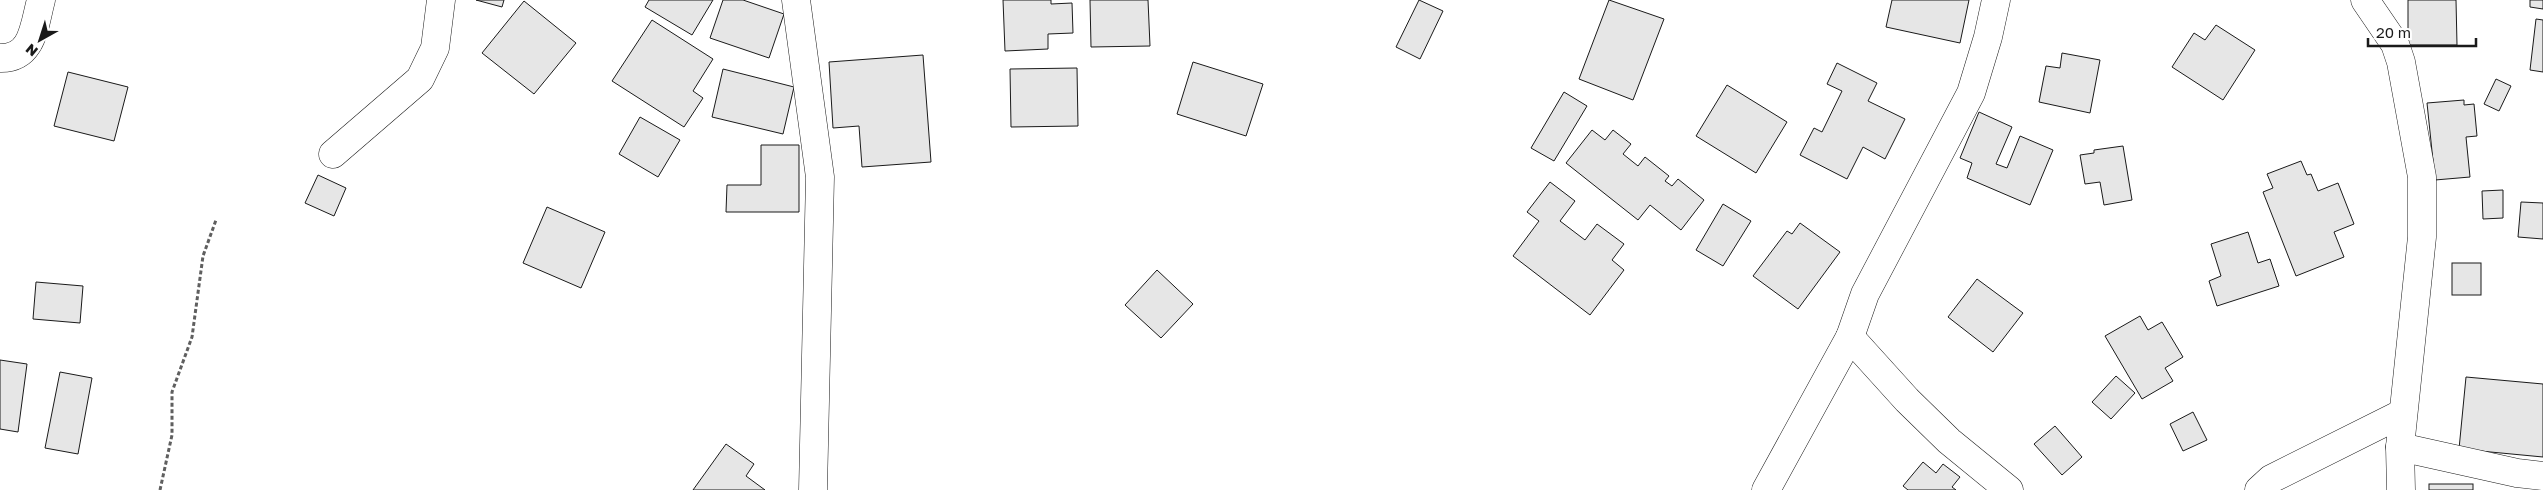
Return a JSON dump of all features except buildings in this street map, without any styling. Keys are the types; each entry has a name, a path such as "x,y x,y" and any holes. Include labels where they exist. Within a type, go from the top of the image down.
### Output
{"street":[{"path":"0,58 17,57 27,49 42,0"},
{"path":"333,154 420,79 435,48 441,0"},
{"path":"796,0 820,177 813,490"},
{"path":"1766,490 1850,337 1865,294 1971,94 1988,37 1996,0"},
{"path":"2365,0 2395,44 2401,62 2422,177 2422,237 2400,447 2401,490"},
{"path":"1850,337 1907,400 1949,441 2008,490"},
{"path":"2259,490 2271,479 2403,413"},
{"path":"2400,447 2517,473 2543,476"}],"path":[{"path":"160,490 172,435 172,392 192,337 203,256 216,220"}]}
